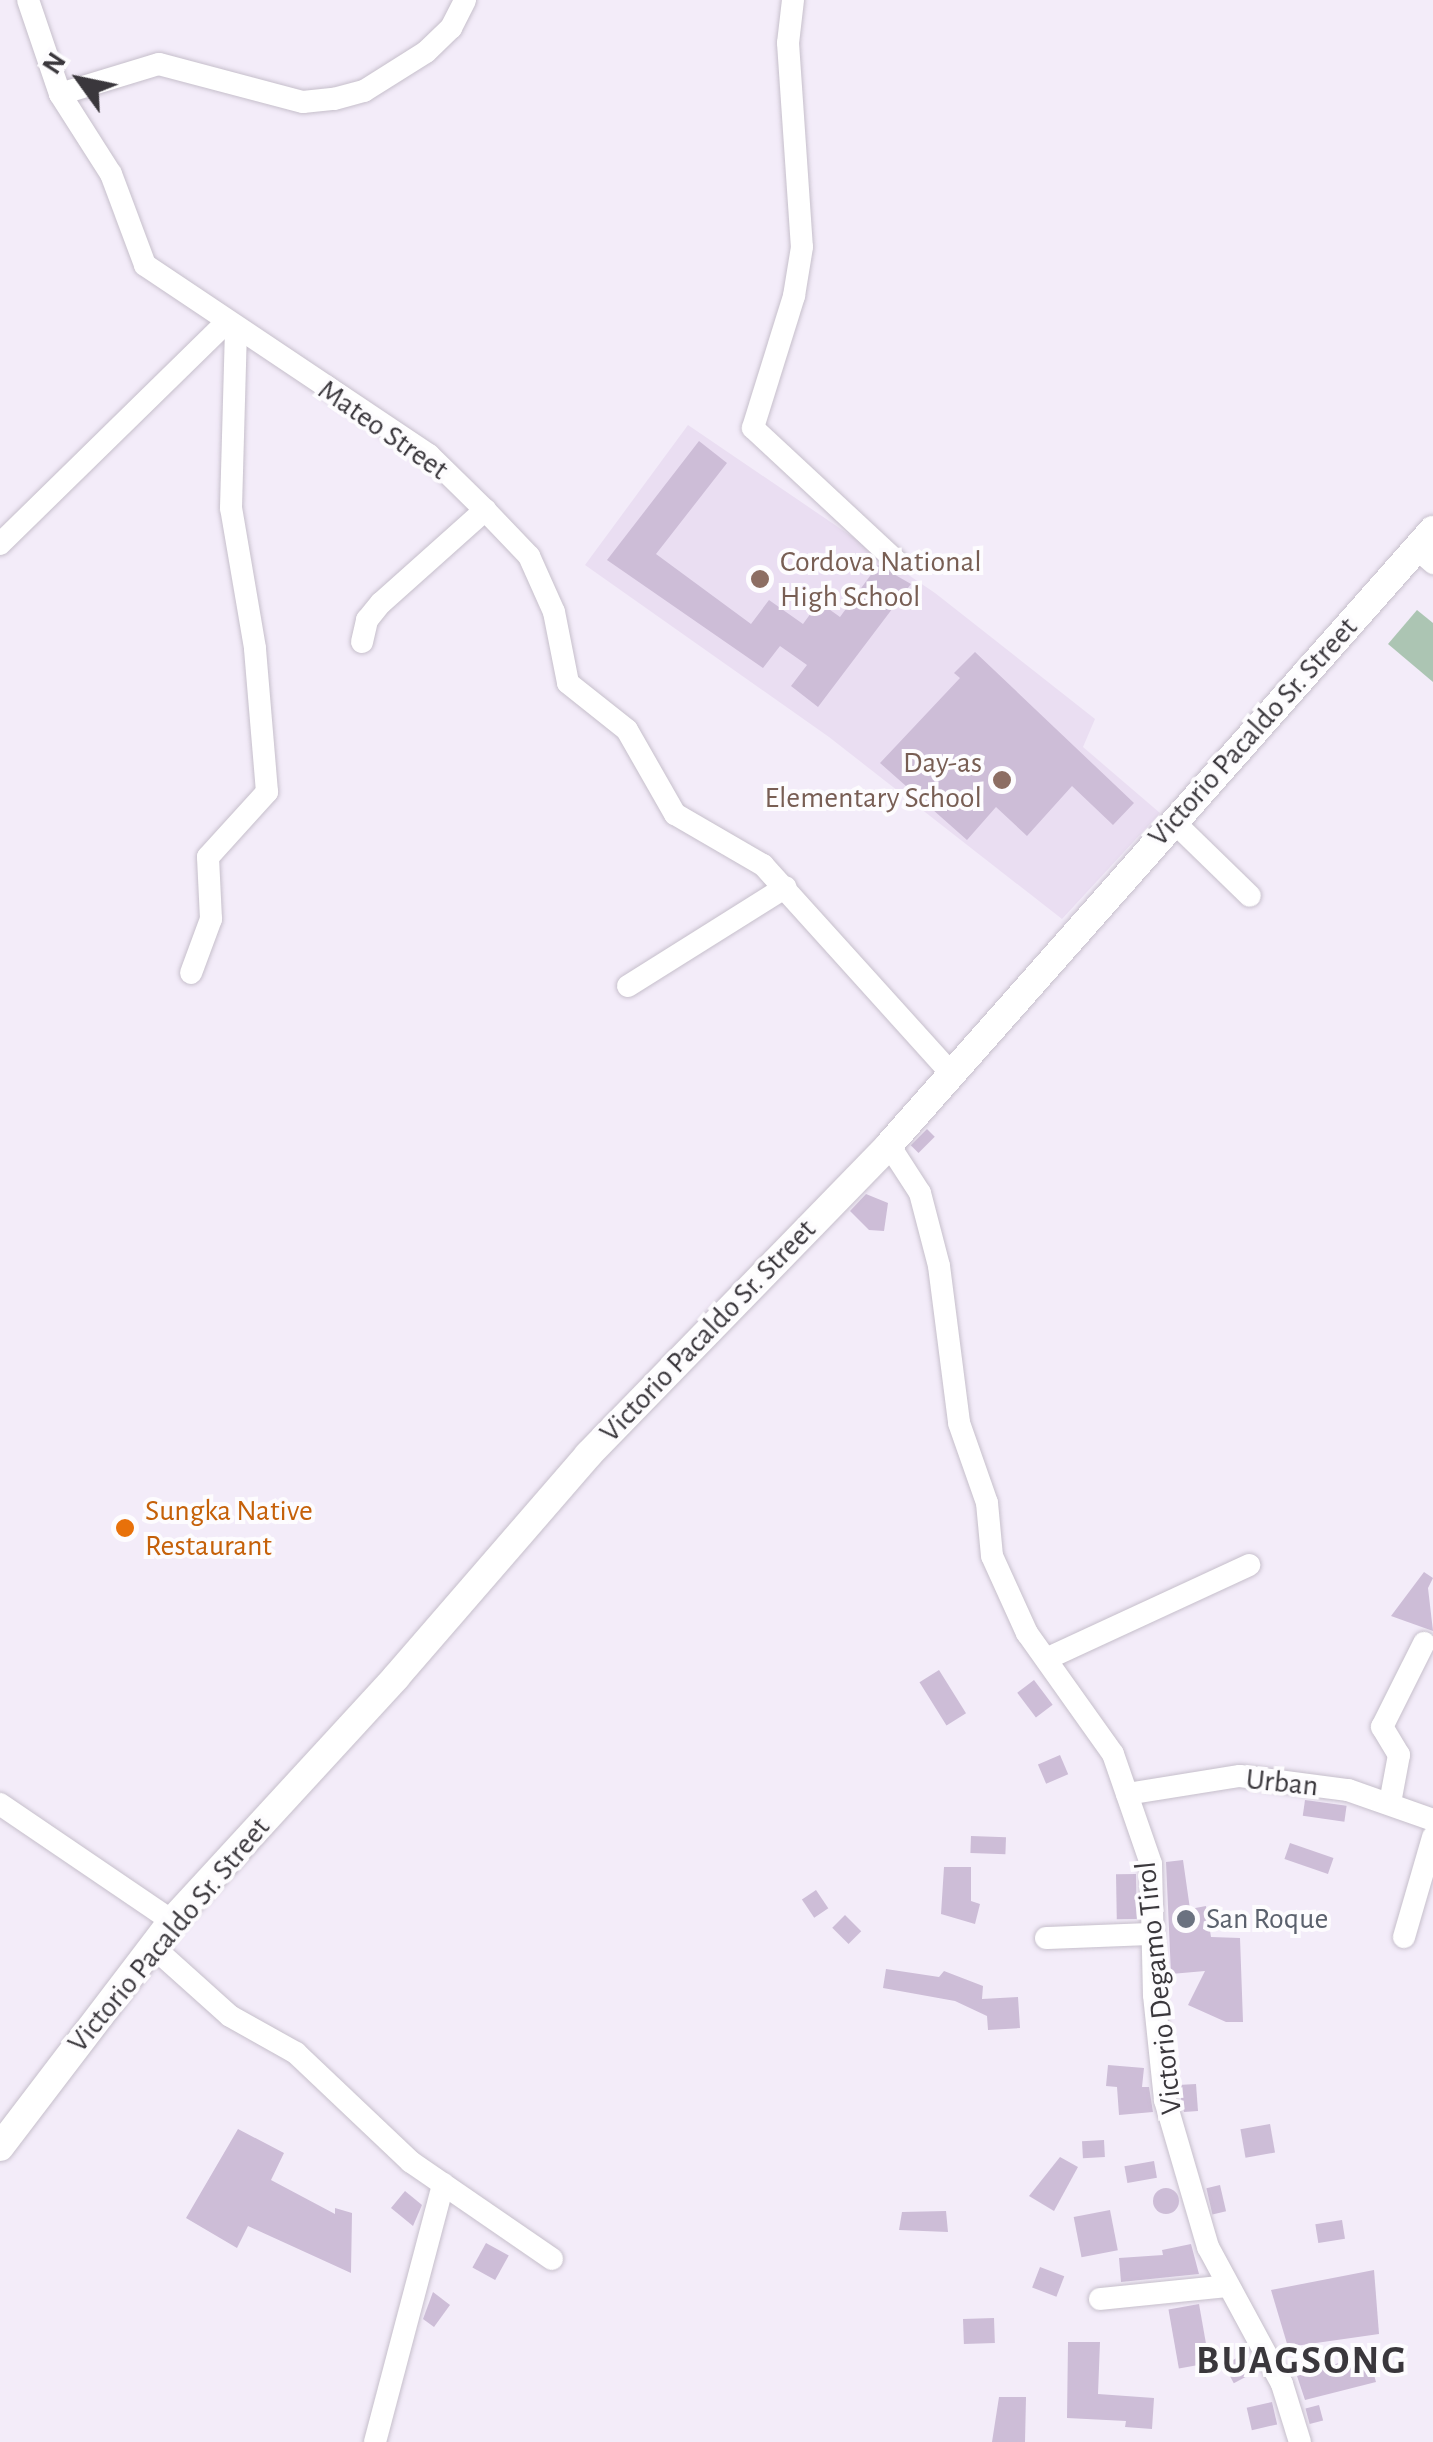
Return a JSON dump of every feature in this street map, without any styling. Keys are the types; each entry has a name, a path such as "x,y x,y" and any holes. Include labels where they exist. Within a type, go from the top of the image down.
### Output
{"street":[{"name":"Mateo Street","path":"28,0 60,94 111,174 145,265 429,455 485,510 529,556 554,612 568,683 627,730 675,814 763,865 950,1072"},
{"path":"60,94 159,64 303,102 334,100 364,91 426,52 452,28 465,0"},
{"path":"793,0 788,44 802,247 794,296 752,428 896,561"},
{"path":"0,544 231,326"},
{"path":"191,973 211,920 208,857 267,792 256,648 231,508 231,326"},
{"path":"362,642 367,620 381,603 485,510"},
{"name":"Victorio Pacaldo Sr. Street","path":"0,2147 172,1921 396,1677 588,1455 889,1145 1173,821 1428,547"},
{"path":"1173,821 1250,896"},
{"path":"628,986 786,888"},
{"name":"Victorio Degamo Tirol","path":"889,1145 920,1193 939,1266 959,1423 987,1503 992,1556 1046,1659 1113,1754 1151,1864 1151,1934 1165,2100 1208,2247 1282,2384 1300,2442"},
{"path":"1046,1659 1249,1564"},
{"path":"1390,1802 1399,1756 1382,1727 1424,1644"},
{"name":"Urban","path":"1127,1794 1240,1776 1348,1790 1433,1820"},
{"path":"0,1804 172,1921"},
{"path":"1404,1937 1433,1837"},
{"path":"1046,1938 1151,1934"},
{"path":"152,1946 230,2016 296,2054 411,2162 552,2259"},
{"path":"375,2442 443,2184"},
{"path":"1100,2299 1228,2286"}],"shaded area":[{"path":"688,425 935,593 1095,719 1083,747 1160,813 1062,919 829,737 585,565"}],"green space":[{"path":"1417,610 1433,623 1433,682 1388,644"}],"building":[{"path":"699,441 727,463 656,554 751,624 769,600 803,624 819,602 840,617 878,565 911,584 818,707 791,686 807,665 780,646 763,668 607,560"},
{"path":"975,652 1134,803 1113,825 1072,786 1027,836 996,807 967,840 880,763 960,678 954,673"},
{"path":"927,1129 935,1137 919,1153 911,1145"},
{"path":"866,1194 888,1203 884,1231 869,1230 850,1211"},
{"path":"1424,1572 1433,1578 1428,1588 1433,1631 1391,1616"},
{"path":"939,1670 966,1713 947,1725 919,1682"},
{"path":"1034,1680 1053,1705 1036,1717 1017,1693"},
{"path":"1060,1755 1068,1774 1046,1784 1038,1764"},
{"path":"1305,1800 1347,1806 1344,1822 1303,1816"},
{"path":"971,1836 1006,1837 1005,1854 970,1853"},
{"path":"1290,1843 1333,1858 1328,1874 1284,1859"},
{"path":"1183,1860 1190,1909 1206,1906 1211,1937 1240,1938 1243,2022 1226,2022 1188,2005 1205,1971 1171,1974 1166,1862"},
{"path":"944,1867 971,1867 971,1901 980,1904 975,1924 941,1914"},
{"path":"1116,1874 1136,1874 1137,1919 1117,1919"},
{"path":"816,1890 828,1908 814,1918 802,1900"},
{"path":"845,1915 861,1931 849,1944 832,1928"},
{"path":"886,1969 939,1977 944,1971 983,1986 982,1999 1018,1997 1020,2028 988,2030 987,2016 955,2001 883,1988"},
{"path":"1108,2065 1144,2068 1142,2087 1149,2087 1153,2112 1119,2115 1117,2087 1106,2086"},
{"path":"1196,2084 1198,2111 1184,2112 1178,2085"},
{"path":"1270,2124 1275,2153 1245,2158 1240,2129"},
{"path":"238,2129 284,2153 271,2180 335,2214 335,2208 352,2213 351,2273 248,2226 237,2248 186,2218"},
{"path":"1104,2140 1105,2157 1083,2158 1082,2141"},
{"path":"1060,2157 1078,2167 1054,2211 1029,2196"},
{"path":"1154,2161 1157,2178 1127,2183 1124,2166"},
{"path":"1220,2185 1226,2211 1212,2214 1206,2188"},
{"path":"1166,2188 1175,2192 1179,2201 1175,2210 1166,2214 1157,2210 1153,2201 1157,2192"},
{"path":"405,2191 422,2205 413,2226 391,2208"},
{"path":"1110,2210 1118,2250 1082,2257 1074,2217"},
{"path":"946,2211 948,2232 899,2230 902,2212"},
{"path":"1342,2220 1345,2239 1318,2243 1315,2224"},
{"path":"486,2243 509,2256 495,2280 472,2267"},
{"path":"1191,2244 1199,2274 1121,2282 1119,2258 1163,2255 1162,2250"},
{"path":"1040,2267 1064,2276 1056,2297 1032,2288"},
{"path":"1374,2270 1379,2334 1288,2347 1271,2290"},
{"path":"433,2292 450,2305 434,2327 423,2319"},
{"path":"1199,2304 1209,2363 1179,2368 1168,2309"},
{"path":"994,2318 995,2343 964,2344 963,2319"},
{"path":"1068,2342 1100,2342 1098,2394 1154,2398 1152,2429 1125,2427 1126,2421 1067,2418"},
{"path":"1246,2353 1256,2372 1234,2383 1224,2365"},
{"path":"1368,2354 1376,2382 1305,2400 1297,2376"},
{"path":"999,2397 1026,2397 1025,2442 992,2442"},
{"path":"1272,2402 1277,2424 1252,2430 1247,2408"},
{"path":"1319,2405 1323,2420 1310,2424 1305,2409"}],"place":[{"name":"Cordova National High School","path":"760,579"},
{"name":"Day-as Elementary School","path":"1002,780"},
{"name":"Sungka Native Restaurant","path":"125,1528"},
{"name":"San Roque","path":"1186,1919"}],"district":[{"name":"BUAGSONG","path":"1302,2361"}]}
